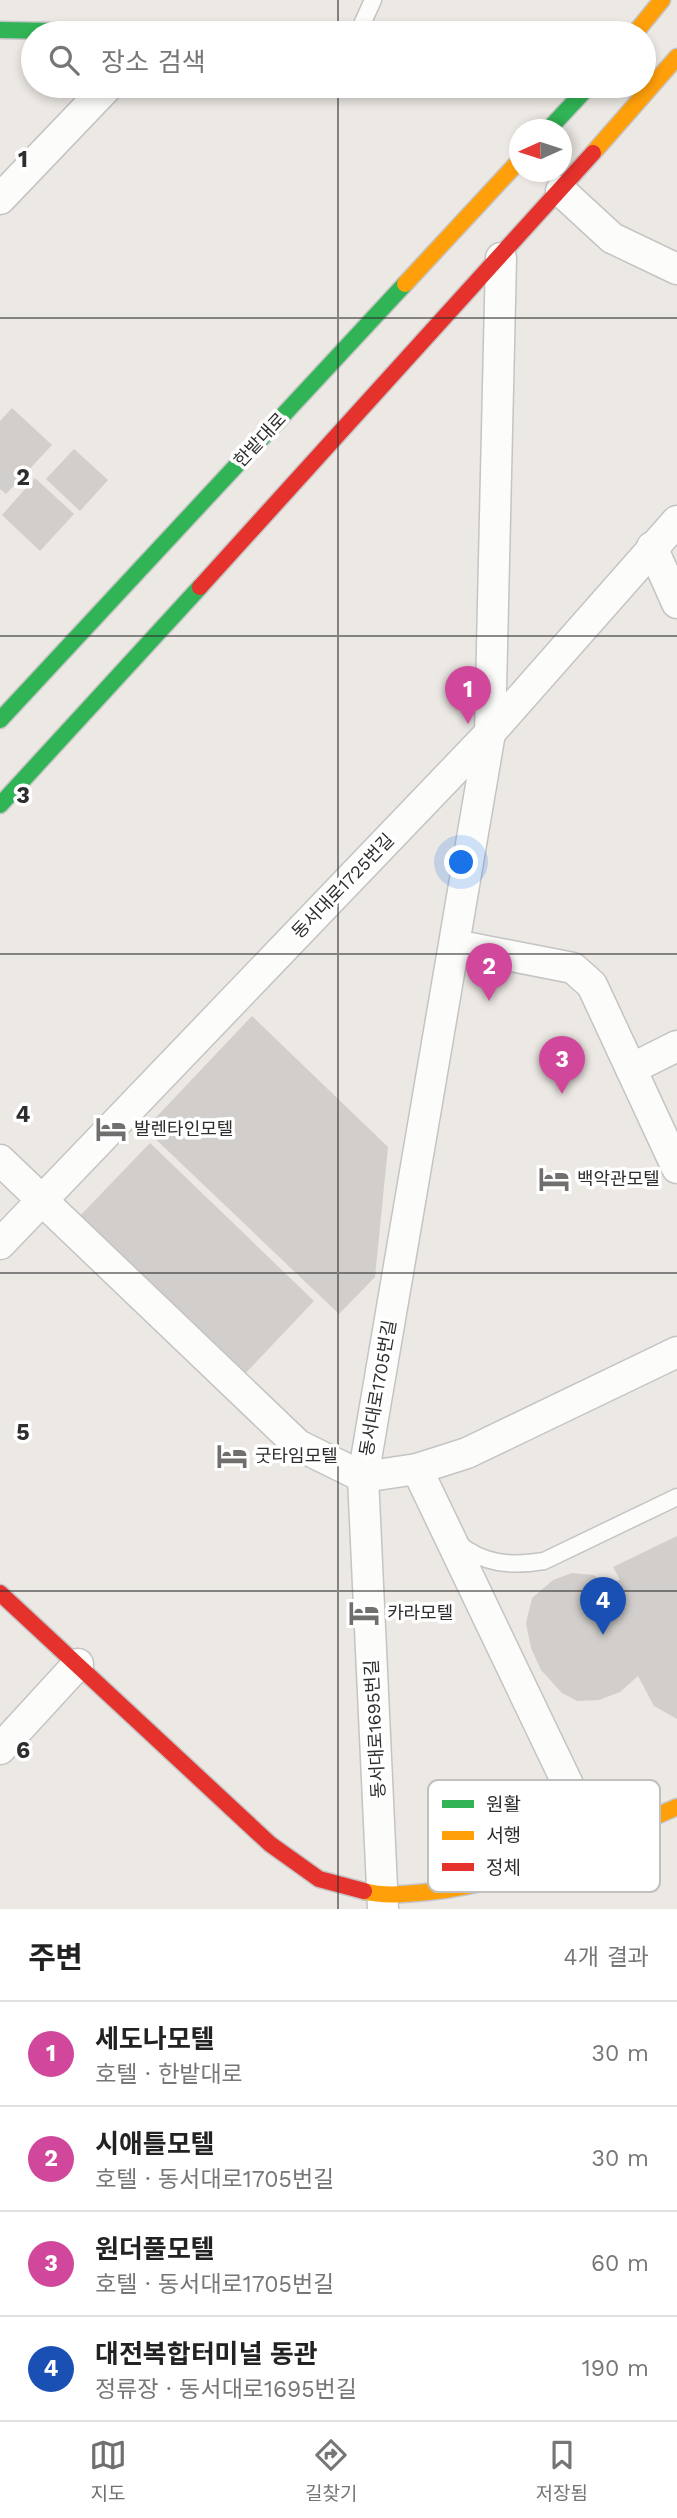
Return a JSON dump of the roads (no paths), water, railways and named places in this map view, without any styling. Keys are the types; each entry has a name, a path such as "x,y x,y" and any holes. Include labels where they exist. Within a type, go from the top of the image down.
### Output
{"main road":[{"path":"645,21 662,0"},
{"path":"0,30 21,30"},
{"path":"656,81 677,57"},
{"path":"558,119 578,98"},
{"path":"0,804 501,258 642,98"},
{"name":"한밭대로","path":"0,720 509,172"},
{"path":"0,1593 270,1844 319,1879 383,1903 445,1892"},
{"path":"660,1815 677,1807"}],"street":[{"path":"0,199 97,98"},
{"path":"561,191 612,238 677,269"},
{"path":"490,733 501,258"},
{"name":"동서대로1725번길","path":"0,1244 490,733 677,521"},
{"path":"652,547 677,603"},
{"name":"동서대로1705번길","path":"0,1160 298,1445 363,1477 490,733"},
{"path":"455,945 573,968 583,974 592,985 677,1168"},
{"path":"631,1069 677,1046"},
{"path":"363,1477 418,1469 467,1453 677,1352"},
{"path":"418,1469 566,1780"},
{"name":"동서대로1695번길","path":"363,1477 383,1903"},
{"path":"0,1749 78,1664"}],"lane":[{"path":"363,21 373,0"},
{"path":"441,1518 456,1541 472,1555 486,1560 523,1564 570,1551 677,1497"}],"place":[{"name":"세도나모텔","path":"468,724"},
{"name":"시애틀모텔","path":"489,1001"},
{"name":"원더풀모텔","path":"562,1094"},
{"name":"발렌타인모텔","path":"111,1129"},
{"name":"백악관모텔","path":"554,1179"},
{"name":"굿타임모텔","path":"232,1456"},
{"name":"카라모텔","path":"364,1613"},
{"name":"대전복합터미널 동관","path":"603,1635"}]}
